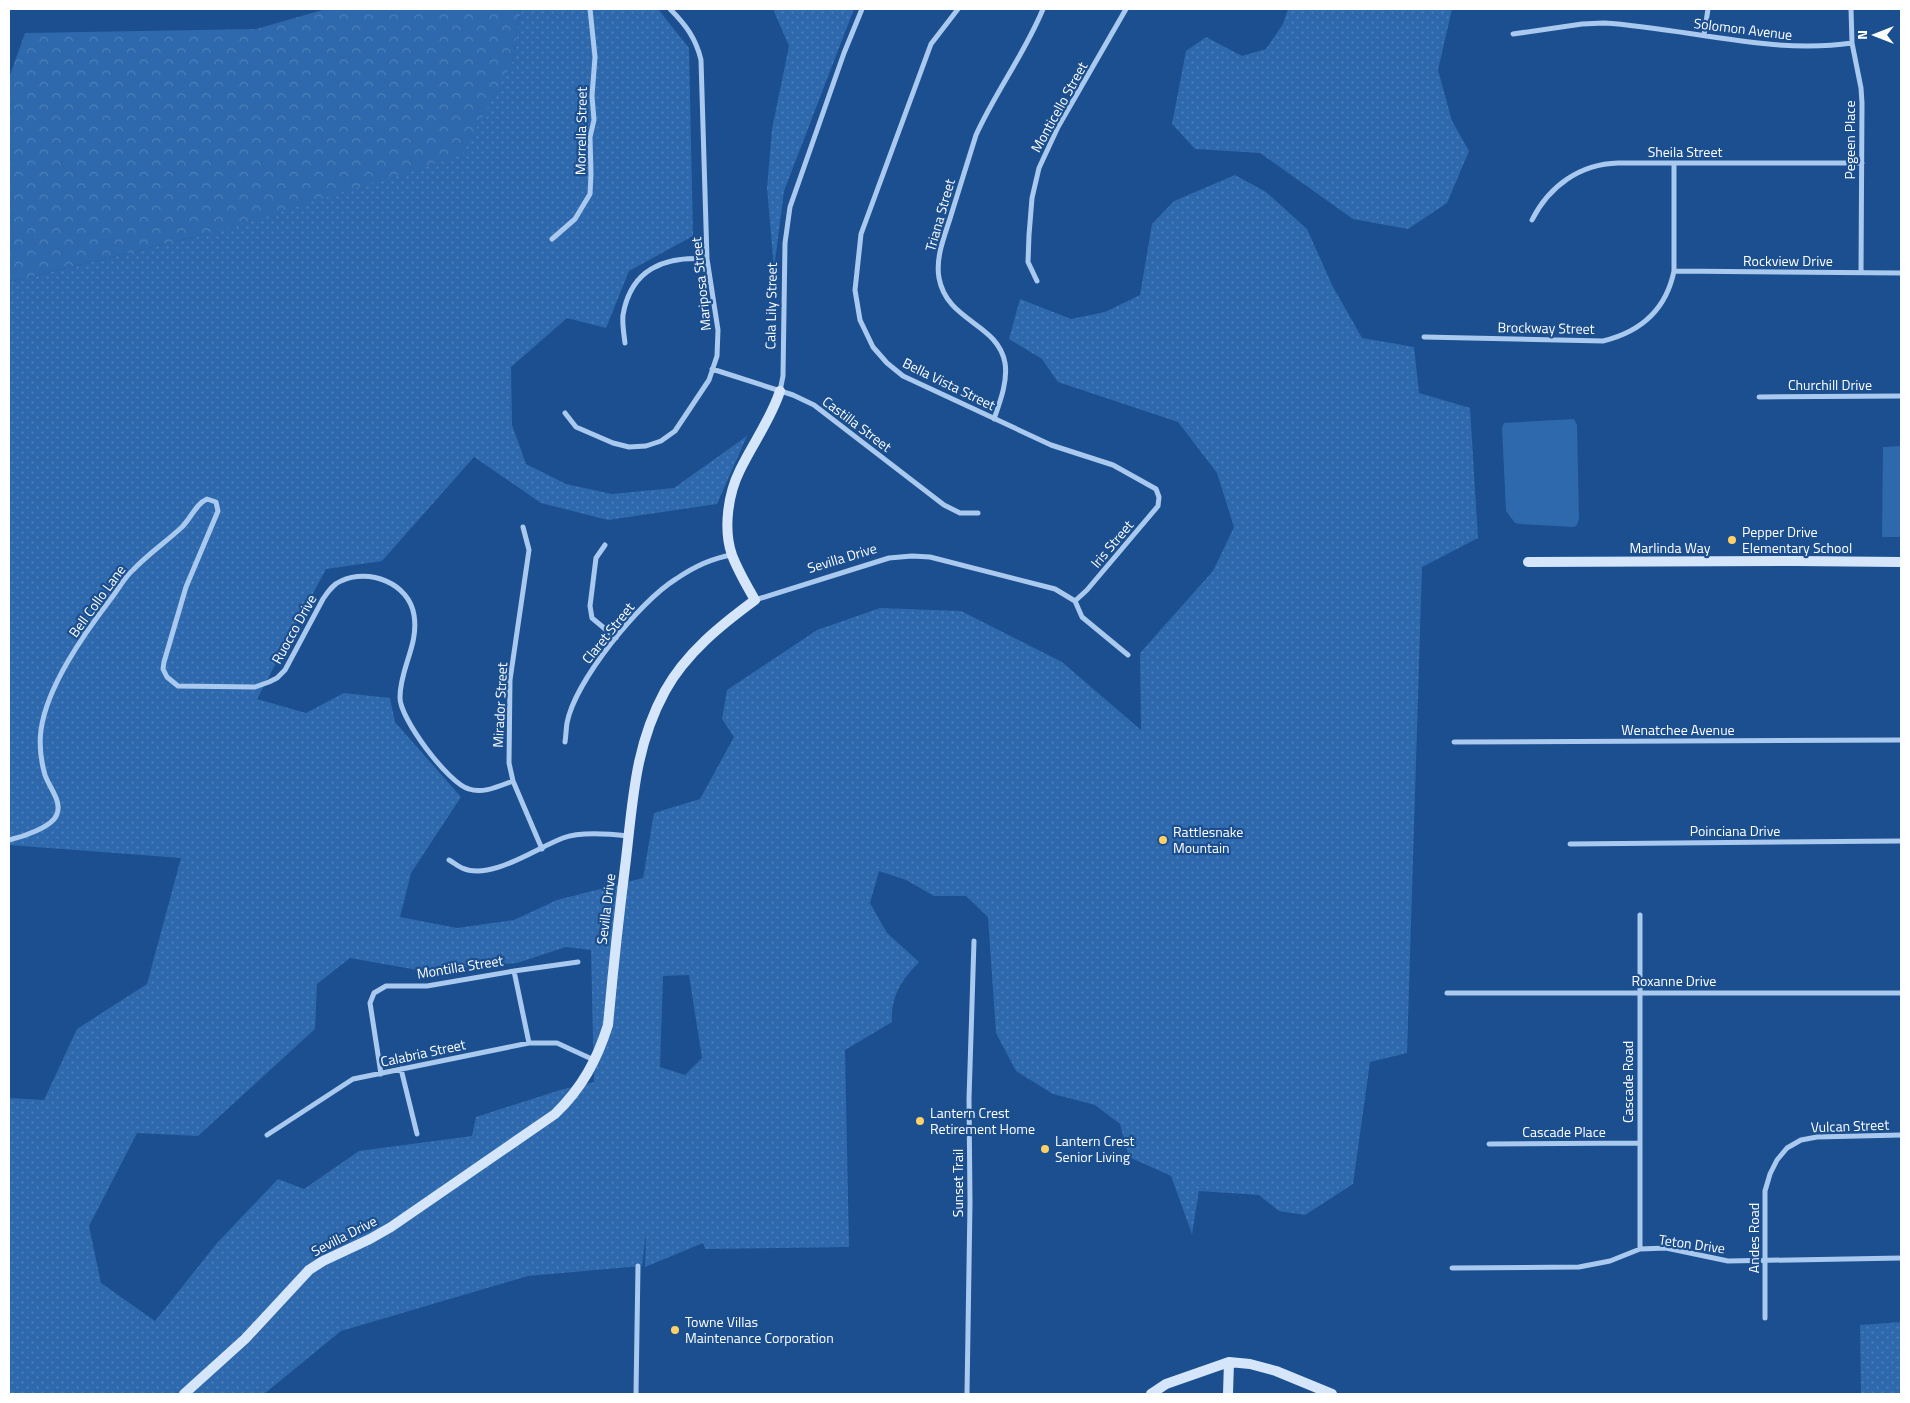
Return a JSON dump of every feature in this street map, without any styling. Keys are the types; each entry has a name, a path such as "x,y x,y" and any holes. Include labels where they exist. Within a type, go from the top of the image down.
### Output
{"street":[{"name":"Morrella Street","path":"552,239 575,219 590,194 592,174 590,137 594,120 592,96 594,57 590,9"},
{"name":"Mariposa Street","path":"565,413 576,427 612,442 629,447 654,444 668,436 681,425 709,380 717,356 718,330 707,259 701,60 693,36 670,9"},
{"name":"Cala Lily Street","path":"755,600 732,555 728,524 732,491 740,470 775,406 780,391 783,376 785,243 790,207 840,62 862,9"},
{"name":"Bella Vista Street","path":"958,9 931,44 870,205 861,234 855,290 860,320 868,339 880,356 903,376 1051,444 1113,465 1156,490 1159,497"},
{"name":"Triana Street","path":"994,419 1005,382 1005,363 998,346 990,335 959,313 948,301 939,279 939,256 976,135 984,116 1035,28 1043,9"},
{"name":"Monticello Street","path":"1037,281 1028,262 1032,198 1039,168 1058,127 1126,9"},
{"path":"1704,35 1708,9"},
{"name":"Pegeen Place","path":"1851,9 1852,43 1861,93 1861,273"},
{"name":"Solomon Avenue","path":"1513,34 1593,23 1618,24 1799,47 1852,43"},
{"name":"Sheila Street","path":"1532,220 1540,206 1557,186 1570,176 1596,165 1612,163 1862,163"},
{"name":"Brockway Street","path":"1424,337 1602,341 1612,339 1639,326 1654,313 1671,288 1674,271 1674,163"},
{"path":"625,343 623,317 632,286 650,270 670,261 694,258 707,259"},
{"name":"Rockview Drive","path":"1674,271 1901,273"},
{"name":"Castilla Street","path":"712,369 780,391 814,405 944,505 960,513 978,513"},
{"name":"Churchill Drive","path":"1759,397 1901,396"},
{"name":"Iris Street","path":"1075,601 1087,590 1158,506 1159,497"},
{"name":"Bell Collo Lane","path":"9,840 47,826 58,813 57,802 43,768 40,749 41,730 48,703 75,650 132,570 183,526 202,502 211,499 218,505 218,511 186,587 164,662 163,670 167,677"},
{"name":"Mirador Street","path":"523,527 529,550 510,680 509,764 513,781 542,849"},
{"path":"605,545 596,558 590,606 592,618 616,638"},
{"name":"Claret Street","path":"565,742 567,722 580,691 596,663 636,613 675,579 719,557 732,555"},
{"name":"Sevilla Drive","path":"184,1394 245,1339 309,1270 322,1260 370,1239 391,1227 555,1114 577,1091 595,1061 608,1025 636,770 647,728 666,689 688,659 718,627 755,600 890,558 912,556 930,557 1055,589 1075,601"},
{"name":"Marlinda Way","path":"1528,562 1901,562"},
{"name":"Ruocco Drive","path":"167,677 174,684 183,687 256,687 273,680 284,670 330,589 340,581 352,577 367,576 384,580 396,587 414,613 413,646 404,673 399,699 403,713 412,729 460,786 479,791 513,781"},
{"path":"1075,601 1082,617 1128,655"},
{"name":"Wenatchee Avenue","path":"1454,742 1901,740"},
{"path":"449,860 463,868 475,870 490,869 542,849 564,837 581,835 628,836"},
{"name":"Poinciana Drive","path":"1570,844 1901,841"},
{"name":"Cascade Road","path":"1640,915 1640,1249"},
{"name":"Sunset Trail","path":"967,1394 970,1203 968,1099 974,941"},
{"name":"Montilla Street","path":"381,1074 370,1003 372,996 378,989 386,986 427,986 514,970 578,962"},
{"name":"Montilla Street","path":"514,970 529,1043"},
{"name":"Roxanne Drive","path":"1447,992 1901,993"},
{"name":"Calabria Street","path":"267,1135 353,1079 529,1043 557,1043 595,1061"},
{"path":"401,1069 416,1134"},
{"name":"Vulcan Street","path":"1778,1160 1787,1148 1809,1138 1901,1135"},
{"name":"Cascade Place","path":"1489,1144 1639,1143"},
{"name":"Andes Road","path":"1765,1318 1765,1191 1770,1174 1778,1160"},
{"name":"Teton Drive","path":"1452,1268 1579,1267 1610,1261 1640,1249 1666,1248 1728,1260 1901,1258"},
{"path":"636,1394 638,1266"},
{"path":"1228,1394 1229,1362"},
{"path":"1151,1394 1166,1384 1229,1362 1250,1364 1276,1371 1332,1394"}],"green space":[{"path":"326,9 521,9 512,63 462,155 215,232 9,282 9,78 25,33 256,29"},
{"path":"521,9 658,9 689,48 693,236 629,271 606,328 567,318 511,367 512,425 526,464 566,484 612,494 674,488 747,436 717,504 608,520 541,503 474,457 382,561 326,569 257,699 306,713 344,693 390,698 395,722 461,797 411,873 400,917 457,928 514,920 557,900 643,878 654,813 700,799 734,737 722,719 727,690 817,630 880,608 961,611 1062,662 1141,730 1140,653 1213,571 1234,527 1217,473 1178,422 1058,382 1042,359 1009,339 1020,299 1071,319 1105,312 1140,295 1152,224 1174,201 1235,175 1266,192 1307,229 1332,285 1362,338 1414,347 1419,393 1470,408 1478,538 1422,567 1407,1053 1370,1062 1353,1184 1305,1215 1279,1211 1259,1195 1199,1191 1192,1234 1171,1176 1129,1157 1120,1124 1095,1105 1053,1094 1016,1071 996,1033 988,917 966,896 934,896 906,880 879,871 870,903 887,933 919,962 898,989 893,1004 892,1022 845,1050 849,1247 705,1249 703,1243 645,1267 646,1233 642,1266 528,1276 341,1331 264,1394 9,1394 9,1098 44,1100 77,1029 147,984 181,858 9,845 9,282 215,232 512,63","holes":["566,947 591,950 594,1082 560,1090 476,1117 472,1136 359,1151 304,1189 278,1179 217,1243 155,1321 101,1283 89,1226 137,1133 198,1136 315,1029 317,984 350,958 423,971 517,963","689,975 702,1058 685,1075 660,1067 663,976"]},
{"path":"773,9 854,9 784,191 774,269 767,188 772,129 789,46"},
{"path":"1288,9 1452,9 1438,70 1452,121 1469,151 1447,203 1408,229 1353,219 1260,153 1195,149 1172,124 1186,51 1206,37 1242,56 1266,49 1283,24"},
{"path":"1574,419 1577,425 1579,519 1577,525 1574,527 1515,523 1506,511 1502,428 1504,423"},
{"path":"1901,446 1901,537 1882,537 1883,447"},
{"path":"1901,1322 1901,1394 1861,1394 1860,1325"}],"place":[{"name":"Pepper Drive Elementary School","path":"1732,540"},
{"name":"Rattlesnake Mountain","path":"1163,840"},
{"name":"Lantern Crest Retirement Home","path":"920,1121"},
{"name":"Lantern Crest Senior Living","path":"1045,1149"},
{"name":"Towne Villas Maintenance Corporation","path":"675,1330"}]}
